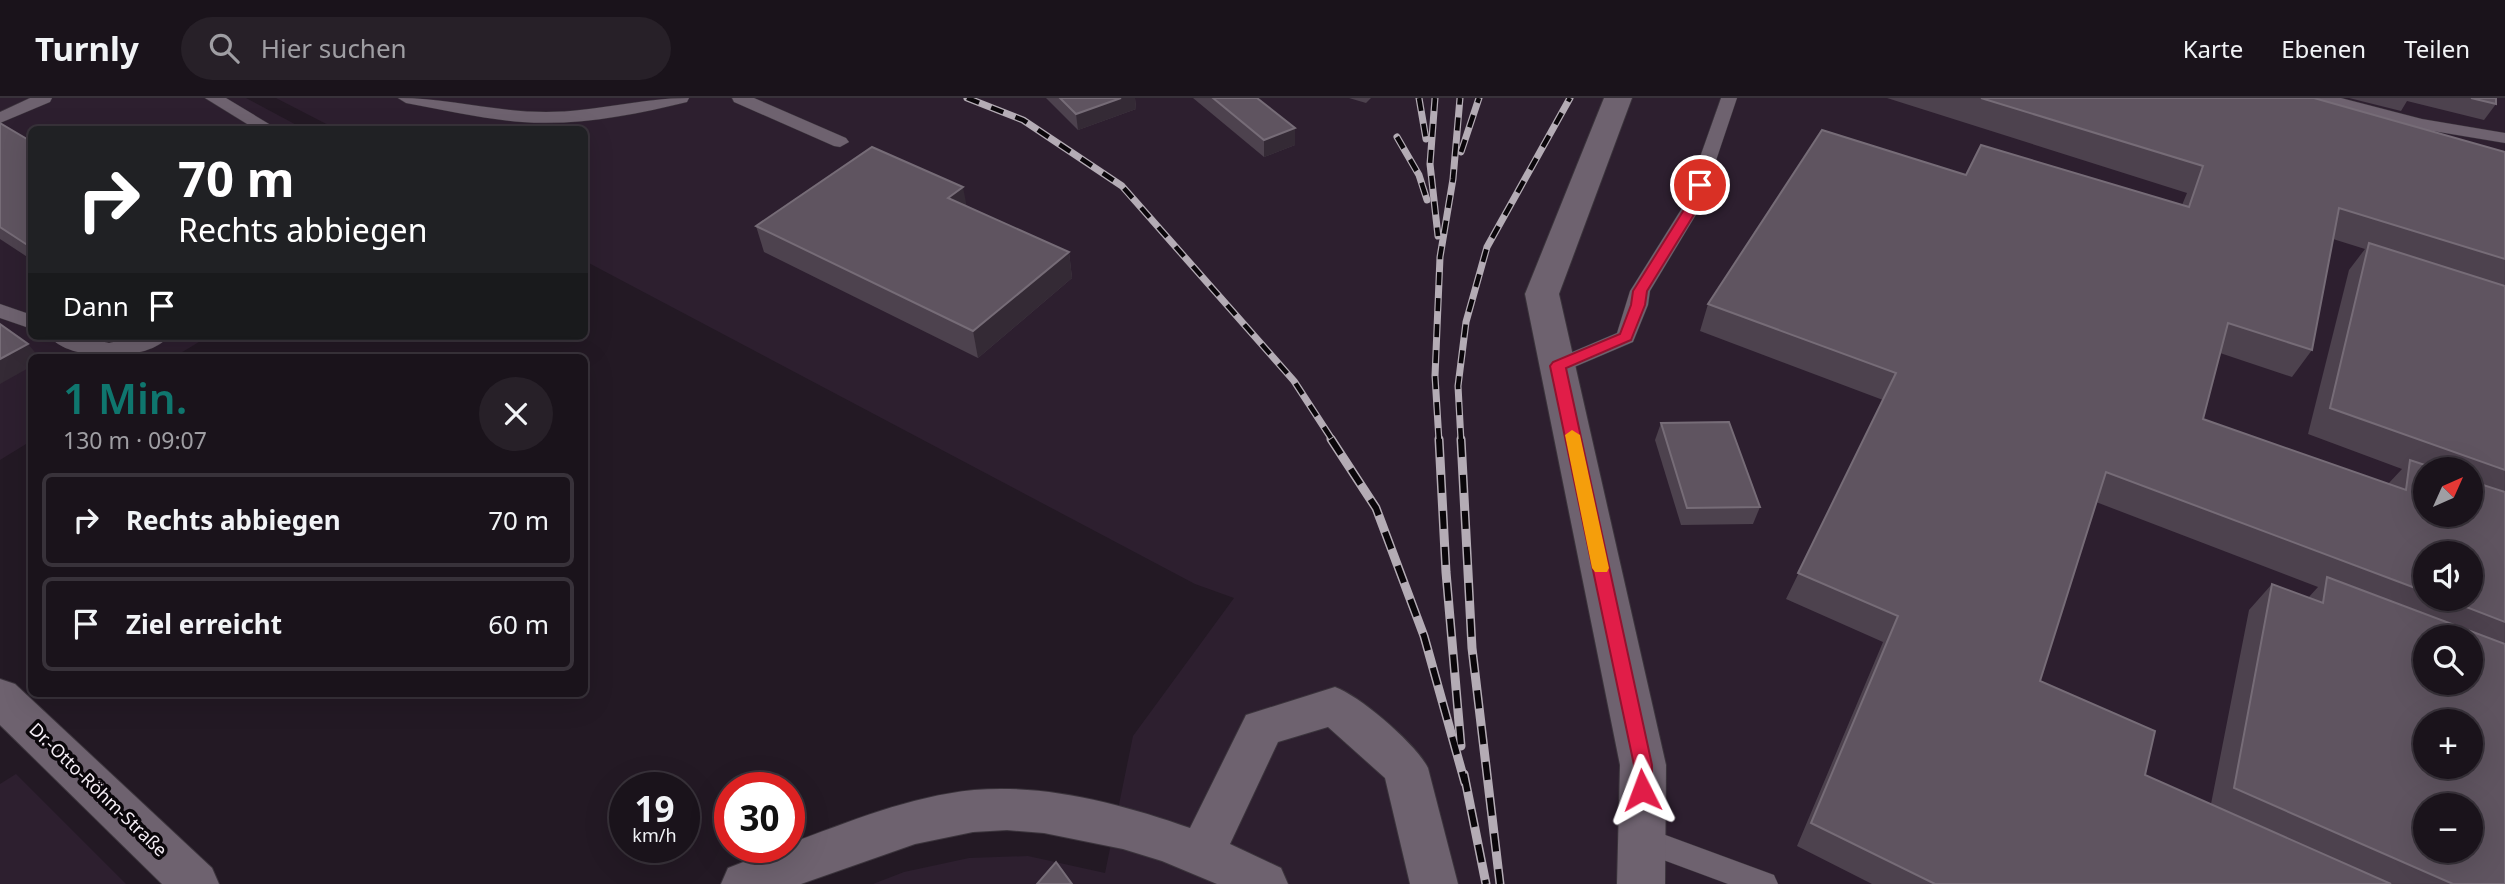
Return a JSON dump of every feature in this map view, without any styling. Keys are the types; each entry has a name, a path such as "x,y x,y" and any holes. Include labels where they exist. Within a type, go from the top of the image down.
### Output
{"street":[{"path":"1618,98 1542,294 1643,765 1641,884"},
{"name":"Dr.-Otto-Röhm-Straße","path":"0,697 195,884"},
{"path":"1201,853 1262,728 1335,706 1405,768 1434,884"},
{"path":"746,884 866,839 937,817 975,811 1013,810 1144,833 1201,853 1264,884"}],"lane":[{"path":"0,118 44,98"},
{"path":"212,98 264,126"},
{"path":"406,98 530,117 580,115 653,105 681,98"},
{"path":"740,98 840,142"},
{"path":"1558,366 1626,337 1638,305 1640,291 1691,208 1729,98"},
{"path":"2321,98 2421,124 2505,138"},
{"path":"0,311 28,321"},
{"path":"70,340 102,352 135,347 150,340"},
{"path":"1642,839 1763,884"}],"shaded area":[{"path":"0,98 246,98 298,126 28,126 28,340 202,340 179,354 28,354 28,443 0,460"},
{"path":"276,98 2505,98 2505,884 873,884 904,872 969,858 1028,856 1105,873 1133,736 1234,598 1195,584 588,263 588,126 330,126"},
{"path":"16,774 126,884 0,884 0,784"}],"building":[{"path":"1060,98 1121,98 1076,114"},
{"path":"1213,98 1257,98 1295,128 1264,140"},
{"path":"1981,98 2314,98 2505,152 2505,259 2339,208 2312,350 2228,323 2203,419 2406,490 2410,460 2413,461 2413,527 2483,527 2483,485 2505,492 2505,622 2477,611 2483,611 2483,541 2413,541 2413,587 2106,472 2040,681 2155,731 2145,775 2391,884 1935,884 1811,823 1898,616 1798,573 1896,373 1708,304 1822,130 1966,175 1981,145 2189,207 2203,166"},
{"path":"2471,98 2496,98 2496,104"},
{"path":"0,123 28,140 28,245 0,227"},
{"path":"872,147 963,187 948,198 1069,252 973,331 756,226"},
{"path":"2369,243 2505,286 2505,470 2483,462 2483,457 2468,457 2330,408"},
{"path":"0,324 28,344 0,359"},
{"path":"1729,422 1760,507 1687,508 1661,423"},
{"path":"2327,577 2455,625 2413,625 2413,695 2483,695 2483,636 2505,644 2505,884 2453,884 2234,788 2272,584 2323,603"},
{"path":"1056,862 1072,884 1037,884"}],"railway":[{"path":"967,98 1023,120 1122,186 1294,381 1333,441"},
{"path":"1419,98 1426,139"},
{"path":"1435,98 1430,164 1438,236"},
{"path":"1439,441 1435,376 1440,257 1453,179 1460,98"},
{"path":"1461,152 1479,98"},
{"path":"1461,441 1458,386 1466,322 1487,247 1570,98"},
{"path":"1397,137 1419,175 1427,200"},
{"path":"1331,439 1376,508 1424,636 1465,783"},
{"path":"1439,439 1446,572 1461,746"},
{"path":"1461,439 1472,648 1500,884"},
{"path":"1464,774 1486,884"}],"slow traffic":[{"path":"1572,435 1601,568"}],"route":[{"path":"1642,790 1643,765 1558,366 1626,337 1638,305 1640,291 1691,208 1700,185"}]}
